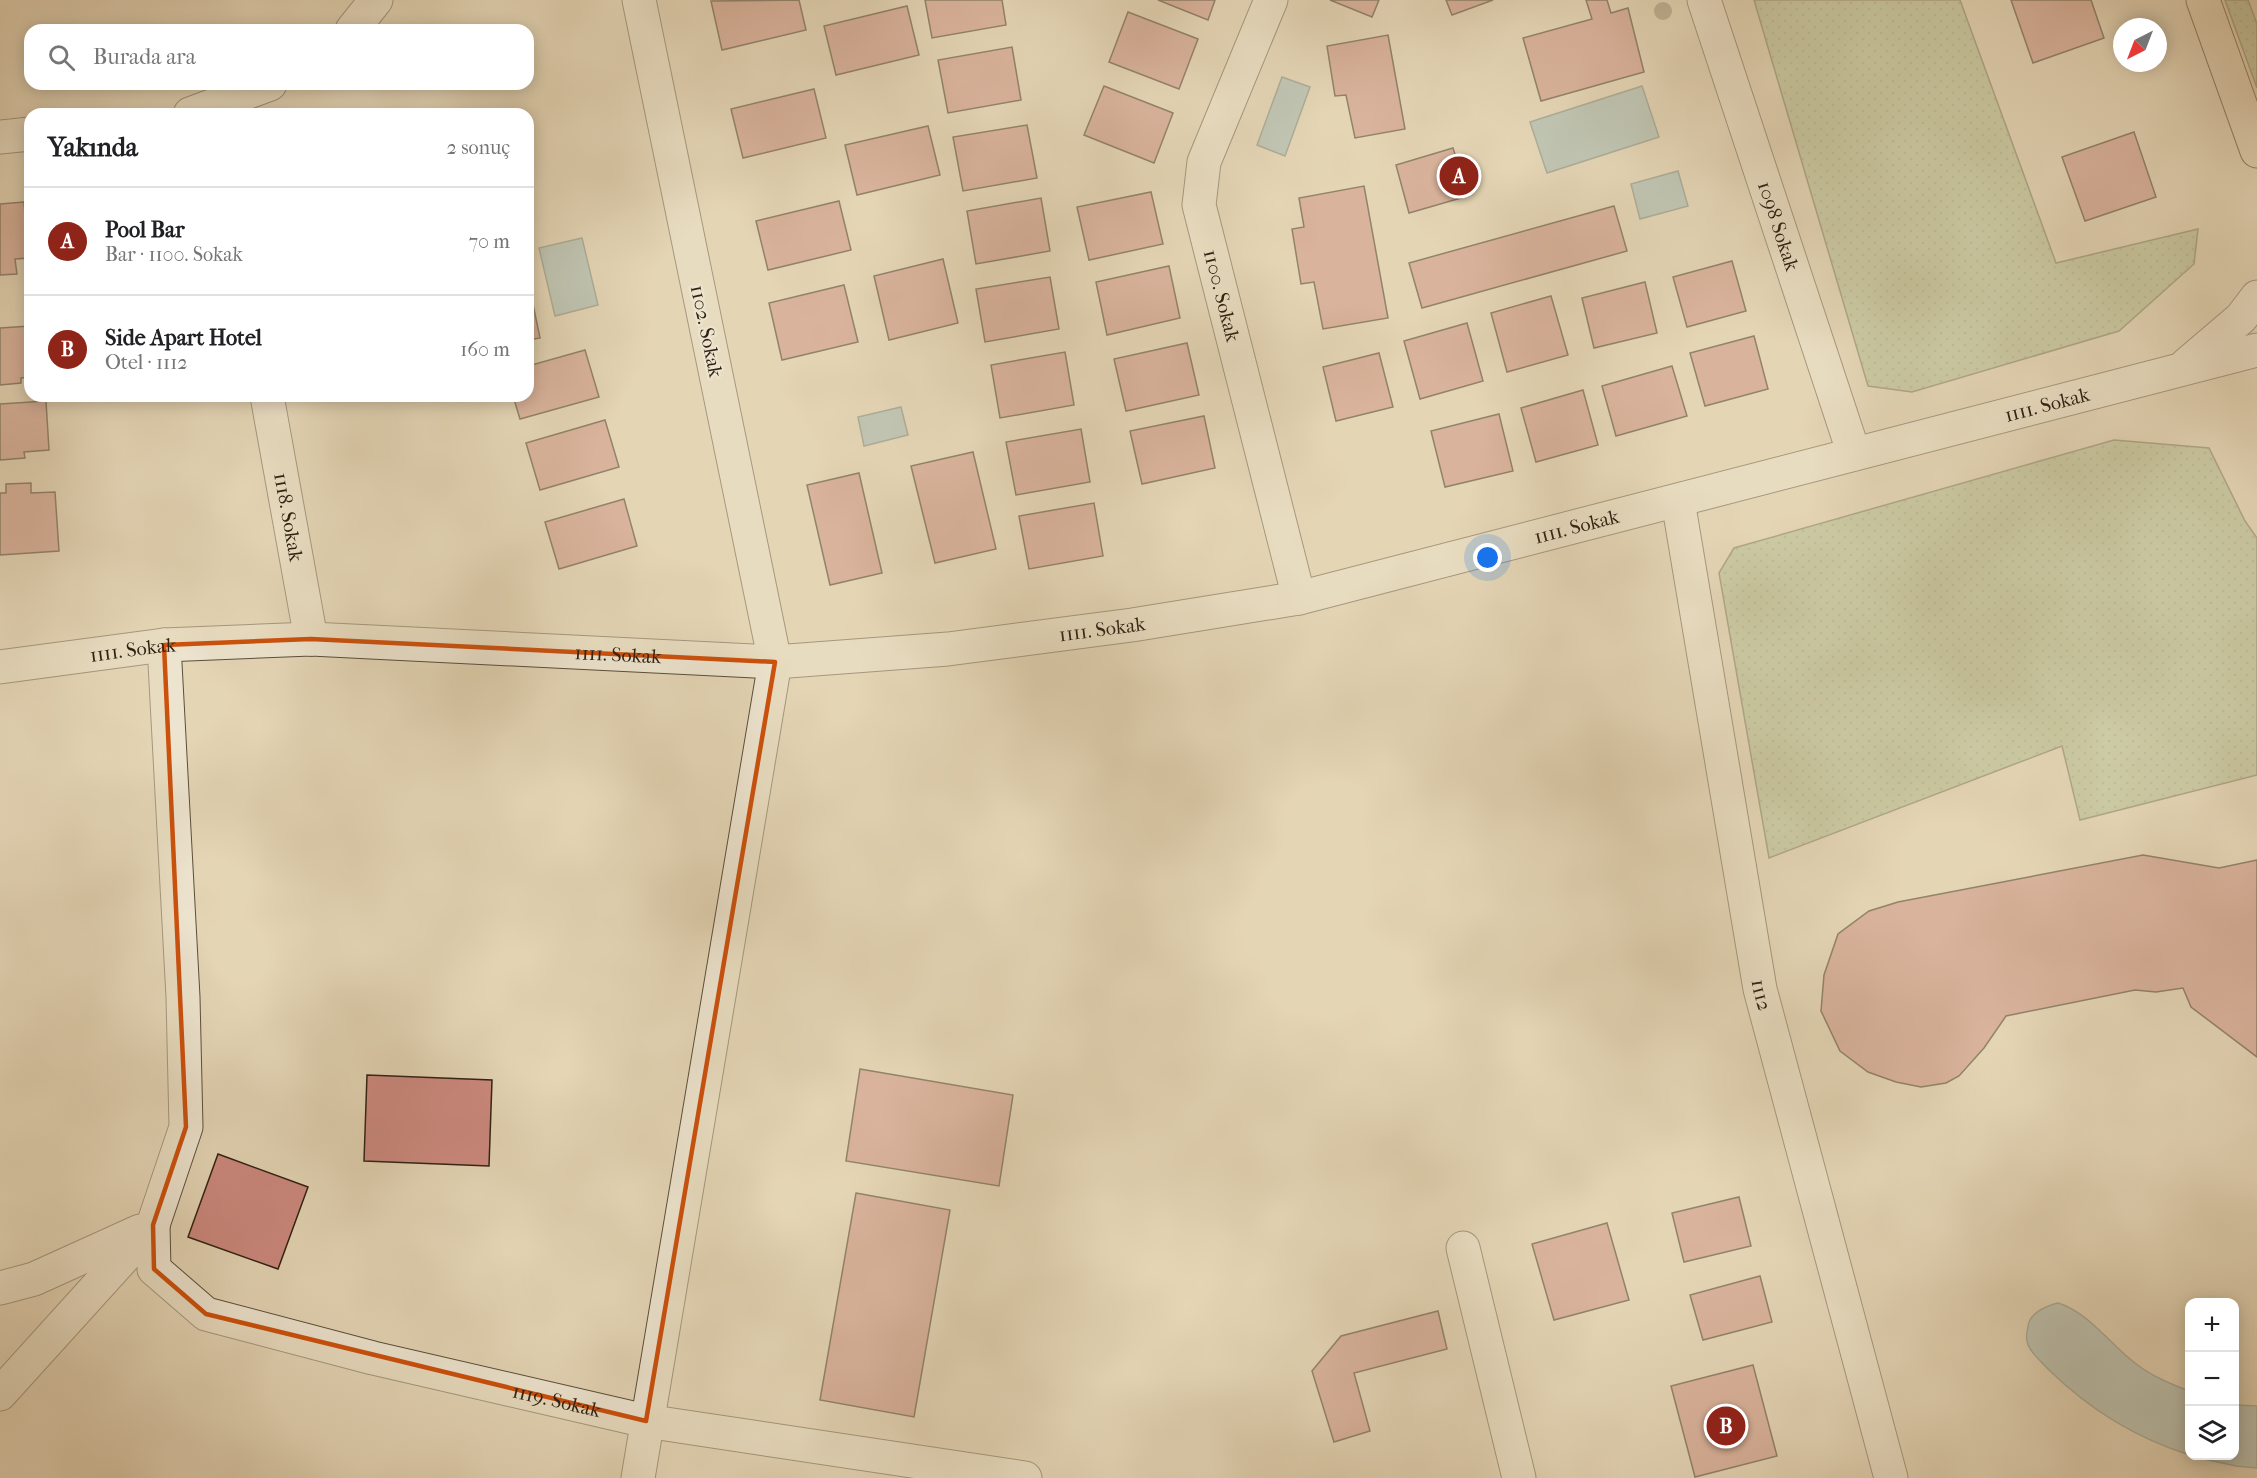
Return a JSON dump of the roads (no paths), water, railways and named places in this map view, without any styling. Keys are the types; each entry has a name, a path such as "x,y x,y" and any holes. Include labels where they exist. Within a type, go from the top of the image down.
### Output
{"main road":[{"path":"2203,0 2257,151"}],"street":[{"path":"357,24 376,0"},
{"name":"1102. Sokak","path":"639,0 775,662"},
{"name":"1100. Sokak","path":"1271,0 1204,162 1199,205 1299,598"},
{"name":"1098 Sokak","path":"1704,0 1854,454"},
{"path":"206,108 254,90"},
{"path":"0,137 24,135"},
{"name":"1111. Sokak","path":"2176,373 2241,318 2257,297"},
{"name":"1111. Sokak","path":"0,667 164,645 311,639 775,662 948,649 1132,625 1299,598 2176,373 2257,350"},
{"name":"1118. Sokak","path":"268,402 311,639"},
{"name":"1112","path":"1678,501 1760,989 1891,1478"},
{"path":"0,1394 153,1225 186,1127 183,997 164,645"},
{"path":"638,1478 716,1025 775,662"},
{"path":"0,1288 34,1279 153,1225"},
{"name":"1119. Sokak","path":"153,1225 154,1269 206,1314 373,1358 646,1421 1025,1478"},
{"path":"1463,1248 1519,1478"}],"water":[{"path":"1282,77 1310,87 1285,156 1257,145"},
{"path":"1642,86 1659,137 1547,173 1530,122"},
{"path":"1678,171 1688,206 1640,219 1631,184"},
{"path":"582,238 598,305 555,316 539,248"},
{"path":"901,407 908,435 864,446 858,417"},
{"path":"2058,1303 2069,1307 2089,1321 2141,1368 2185,1389 2185,1453 2151,1440 2114,1421 2081,1398 2036,1357 2027,1341 2029,1322 2035,1314"},
{"path":"2239,1405 2257,1406 2257,1468 2208,1460 2239,1460"}],"place":[{"name":"Pool Bar","path":"1459,176"},
{"name":"Side Apart Hotel","path":"1726,1426"}]}
